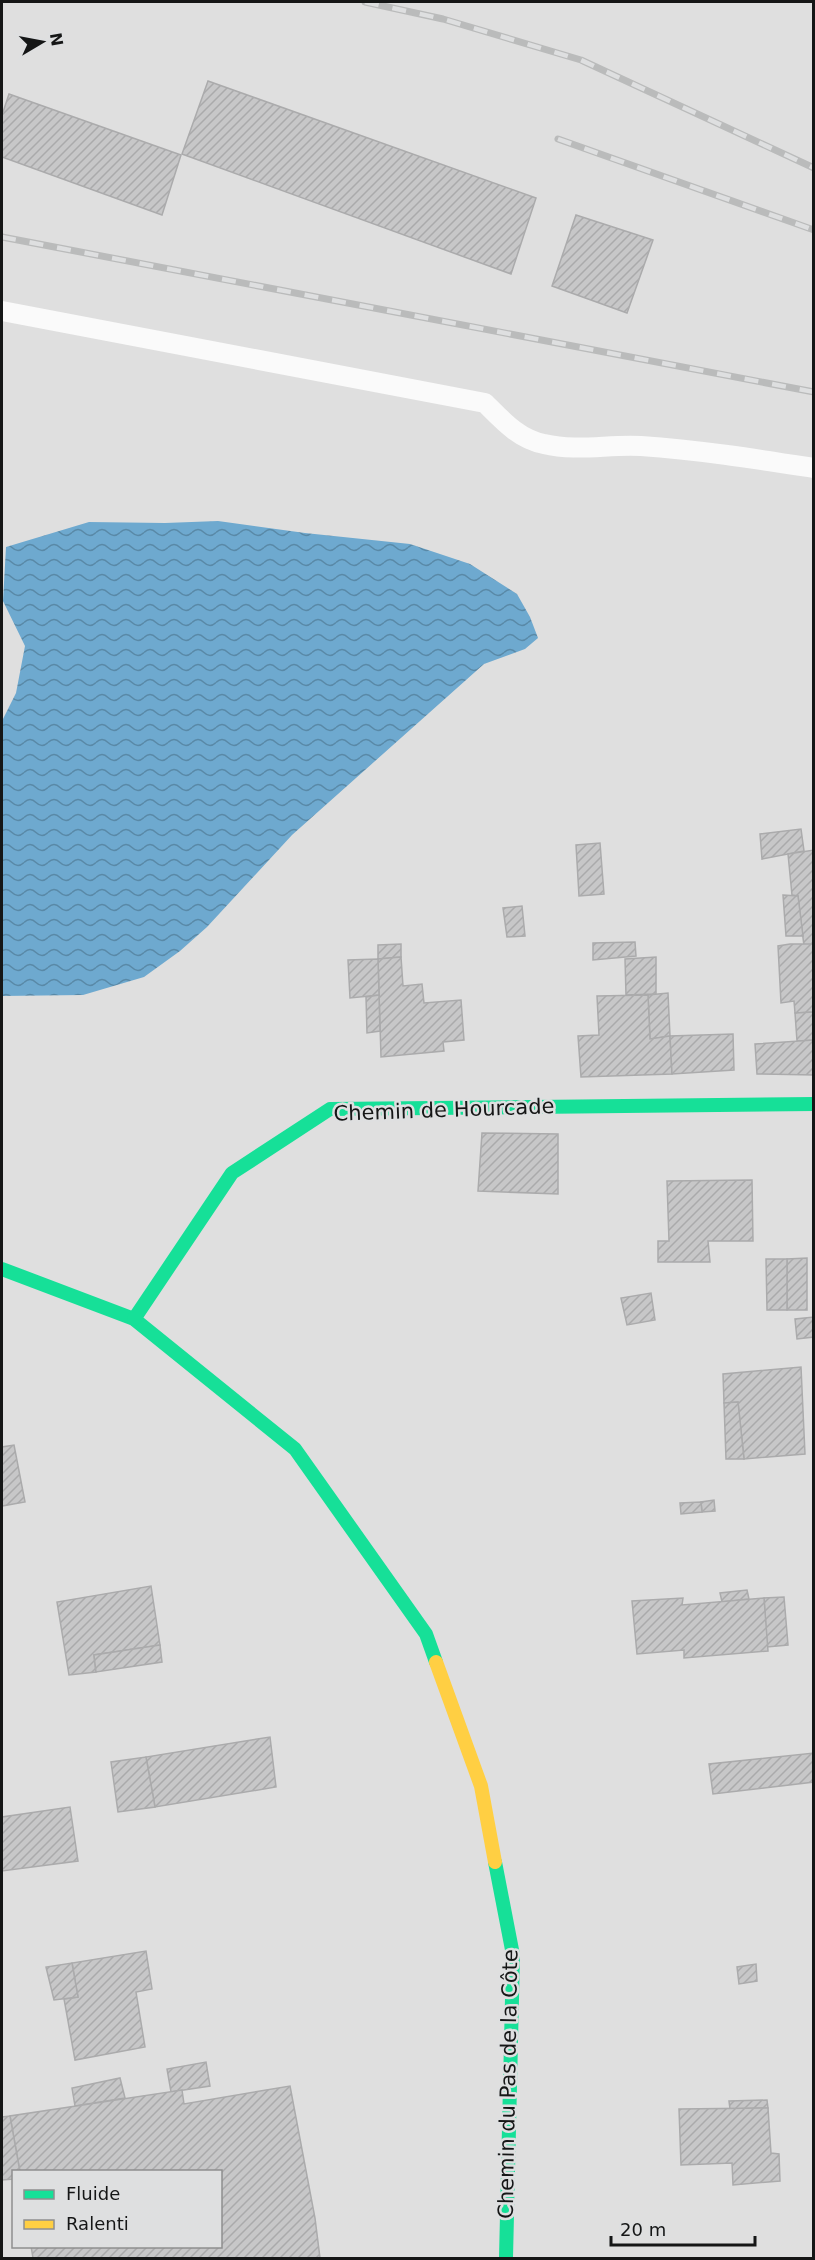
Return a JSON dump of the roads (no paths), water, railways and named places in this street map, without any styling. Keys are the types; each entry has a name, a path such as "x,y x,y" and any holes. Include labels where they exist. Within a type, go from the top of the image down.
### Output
{"street":[{"name":"Chemin de Hourcade","path":"134,1319 232,1173 330,1109 813,1104"},
{"name":"Chemin du Pas de la Côte","path":"2,1269 134,1319 295,1449 426,1634 481,1786 513,1955 506,2259"}],"lane":[{"path":"2,311 486,403 513,431 543,444 578,449 637,446 706,451 813,468"}],"water":[{"path":"218,521 410,544 470,564 517,594 530,617 538,638 525,649 484,664 292,835 207,927 180,951 144,977 83,995 2,996 2,721 16,693 25,646 3,601 6,547 89,522"}],"railway":[{"path":"365,2 443,19 581,60 814,168"},
{"path":"558,139 814,230"},
{"path":"2,237 814,392"}]}
